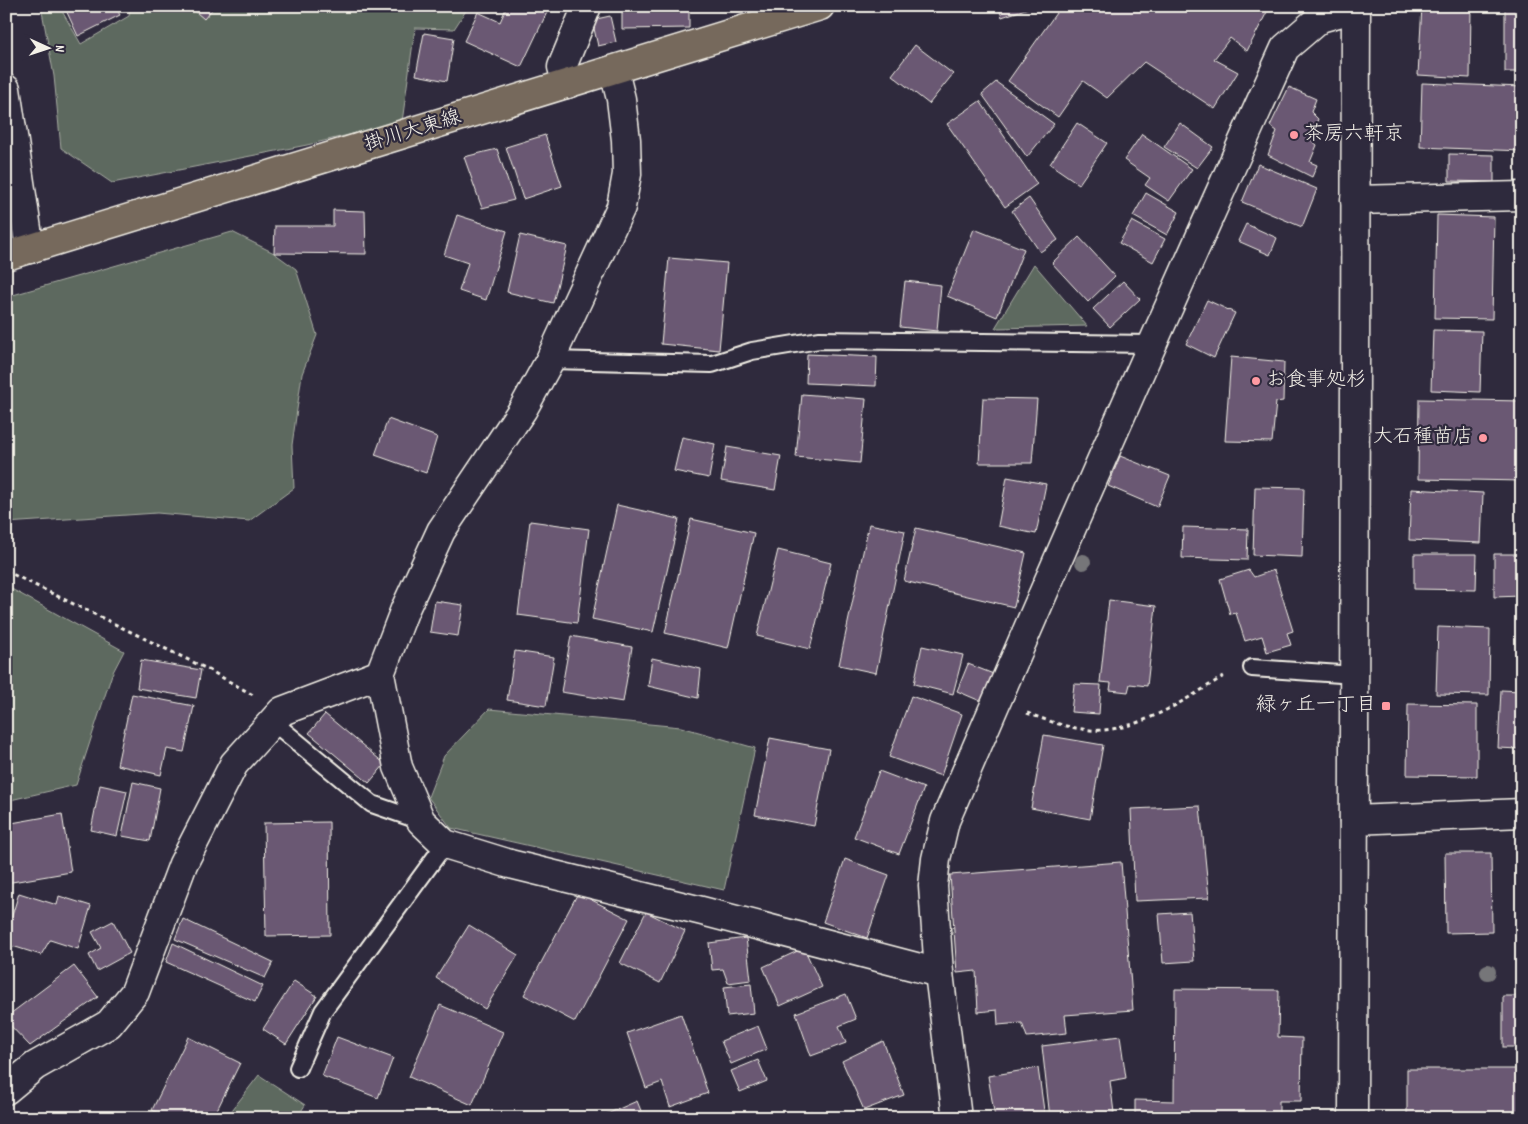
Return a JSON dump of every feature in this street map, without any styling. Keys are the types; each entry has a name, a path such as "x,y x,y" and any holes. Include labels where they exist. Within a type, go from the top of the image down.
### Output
{"main road":[{"name":"掛川大東線","path":"18,252 820,6"}],"street":[{"path":"567,84 562,67 587,6"},
{"path":"957,1118 939,974 933,886 936,859 945,820 1061,550 1285,48 1320,18 1356,7 1353,1118"},
{"path":"614,70 621,99 626,140 627,174 621,207 550,360 523,409 441,531 405,609 380,674 398,767 420,821 445,844 510,864 712,914 939,974"},
{"path":"6,90 18,252"},
{"path":"1355,200 1522,196"},
{"path":"6,1090 35,1066 109,1024 135,992 183,864 234,764 278,717 380,674"},
{"path":"1354,820 1522,813"}],"lane":[{"path":"550,360 712,364 752,351 819,340 1154,344"},
{"path":"1252,668 1355,676"},
{"path":"278,717 372,804 420,821"},
{"path":"298,1068 324,1011 445,844"}],"path":[{"path":"6,571 209,670 278,717"},
{"path":"996,701 1058,725 1092,731 1114,729 1178,705 1231,671 1252,668"}],"green space":[{"path":"41,6 59,6 81,44 129,16 131,6 469,6 454,29 415,28 402,122 307,145 112,183 61,148 54,76"},
{"path":"232,232 274,253 296,269 317,335 302,374 292,445 294,488 249,521 157,513 6,523 6,297"},
{"path":"1034,264 1087,326 995,328"},
{"path":"6,586 124,651 112,674 76,785 6,801"},
{"path":"489,709 681,727 755,748 724,890 451,828 428,797 444,756"},
{"path":"259,1075 305,1105 297,1118 226,1118"},
{"path":"811,1111 835,1118 793,1118"}],"building":[{"path":"64,6 115,6 120,15 78,36"},
{"path":"189,6 215,6 204,19"},
{"path":"507,6 550,6 521,67 464,41 478,12 500,22"},
{"path":"622,6 689,6 689,28 622,29"},
{"path":"998,6 1034,6 1002,17"},
{"path":"1061,6 1270,6 1247,51 1230,38 1214,59 1238,72 1215,109 1144,62 1107,98 1083,81 1058,117 1008,81"},
{"path":"1422,6 1471,6 1470,78 1418,75"},
{"path":"1505,7 1522,7 1522,72 1505,72"},
{"path":"610,16 616,42 598,46 592,20"},
{"path":"424,33 454,38 447,81 416,75"},
{"path":"915,45 953,74 929,104 892,75"},
{"path":"996,82 1054,124 1027,157 982,94"},
{"path":"1422,83 1522,87 1522,151 1420,147"},
{"name":"茶房六軒京","path":"1289,87 1316,99 1311,112 1318,119 1310,139 1317,145 1310,162 1317,165 1312,177 1268,155 1277,131 1270,126"},
{"path":"980,101 1037,184 1005,207 947,124"},
{"path":"1077,123 1107,143 1079,184 1050,164"},
{"path":"1180,123 1213,147 1197,168 1164,147"},
{"path":"1142,134 1192,169 1169,201 1145,185 1150,178 1124,160"},
{"path":"545,135 562,186 523,199 506,147"},
{"path":"497,149 514,200 482,208 464,157"},
{"path":"1449,154 1494,155 1494,182 1449,181"},
{"path":"1258,164 1317,189 1302,227 1242,202"},
{"path":"1146,193 1179,212 1167,235 1133,216"},
{"path":"1029,198 1058,240 1040,252 1012,211"},
{"path":"333,210 365,211 366,254 274,253 275,226 333,226"},
{"path":"457,215 507,231 486,300 459,291 468,263 444,255"},
{"path":"1437,215 1494,217 1492,319 1435,318"},
{"path":"1132,221 1165,239 1153,262 1119,243"},
{"path":"1246,224 1277,238 1270,255 1238,241"},
{"path":"974,229 1024,249 997,317 947,296"},
{"path":"520,235 567,246 553,303 507,292"},
{"path":"1079,237 1115,276 1088,302 1052,263"},
{"path":"669,258 727,263 719,350 661,344"},
{"path":"905,281 941,285 937,331 900,327"},
{"path":"1123,281 1140,299 1110,327 1093,309"},
{"path":"1207,300 1235,313 1214,358 1186,344"},
{"path":"1433,330 1482,331 1480,392 1431,390"},
{"path":"807,354 877,357 876,386 806,383"},
{"name":"お食事処杉","path":"1231,357 1284,362 1283,401 1276,402 1272,442 1225,441"},
{"path":"802,394 866,399 860,463 796,457"},
{"path":"983,398 1037,399 1032,463 979,463"},
{"path":"1419,399 1522,401 1522,481 1418,479"},
{"path":"388,419 437,437 426,473 375,455"},
{"path":"682,437 715,444 709,478 674,471"},
{"path":"727,447 781,456 775,490 721,481"},
{"path":"1120,456 1170,476 1157,507 1108,486"},
{"path":"1007,477 1046,484 1036,534 998,526"},
{"path":"1255,487 1304,488 1302,557 1253,555"},
{"path":"1411,489 1483,493 1481,543 1409,540"},
{"path":"617,505 679,519 653,632 592,619"},
{"path":"691,519 754,533 728,648 665,633"},
{"path":"530,521 589,529 577,623 518,615"},
{"path":"869,524 905,531 876,673 839,665"},
{"path":"1183,527 1248,529 1247,560 1182,558"},
{"path":"916,528 1026,553 1014,607 904,581"},
{"path":"778,550 831,563 810,649 757,636"},
{"path":"1414,554 1477,554 1476,590 1414,589"},
{"path":"1494,554 1522,554 1522,596 1494,597"},
{"path":"1249,570 1254,577 1274,570 1293,631 1287,633 1291,645 1267,652 1262,636 1245,641 1236,613 1230,614 1220,579"},
{"path":"1109,600 1156,606 1147,686 1130,684 1128,692 1110,690 1111,683 1100,682"},
{"path":"435,601 463,605 458,636 430,632"},
{"path":"1438,627 1490,629 1489,695 1436,694"},
{"path":"571,636 632,647 623,702 561,692"},
{"path":"922,646 963,655 953,694 914,684"},
{"path":"515,651 554,657 546,706 507,700"},
{"path":"652,658 701,669 698,698 648,686"},
{"path":"141,660 201,670 196,698 137,688"},
{"path":"968,664 996,675 985,703 957,691"},
{"path":"1074,684 1101,685 1099,714 1071,712"},
{"path":"1501,690 1521,691 1519,749 1498,748"},
{"path":"132,694 194,706 184,752 167,749 161,775 117,765"},
{"path":"911,696 962,714 941,776 889,757"},
{"path":"1408,704 1477,705 1477,776 1407,775"},
{"path":"325,714 385,764 369,783 309,733"},
{"path":"1044,735 1103,745 1090,819 1031,808"},
{"path":"770,738 829,749 814,826 755,815"},
{"path":"879,771 924,788 899,854 854,837"},
{"path":"133,782 160,788 150,841 122,836"},
{"path":"100,785 127,791 117,836 91,830"},
{"path":"1200,806 1209,898 1135,901 1131,809"},
{"path":"62,814 71,872 6,883 6,824"},
{"path":"329,822 330,935 266,936 264,823"},
{"path":"1445,853 1491,853 1492,932 1446,933"},
{"path":"845,859 889,875 867,938 823,922"},
{"path":"1121,862 1133,1010 1065,1015 1067,1033 1027,1037 1022,1023 998,1025 997,1010 978,1012 976,971 957,973 950,875"},
{"path":"19,893 57,905 59,896 91,906 78,949 50,940 41,955 6,944 6,935"},
{"path":"578,893 629,919 575,1022 524,995"},
{"path":"646,912 685,931 660,983 620,963"},
{"path":"1190,912 1194,961 1163,963 1159,914"},
{"path":"183,919 273,962 265,978 175,939"},
{"path":"113,921 130,953 97,971 89,955 101,948 92,932"},
{"path":"469,925 518,955 485,1009 436,978"},
{"path":"746,938 751,980 728,983 723,969 712,970 709,943"},
{"path":"173,943 263,986 255,1002 166,962"},
{"path":"804,948 822,987 780,1006 763,967"},
{"path":"74,966 98,997 30,1046 6,1021 6,1017"},
{"path":"294,981 317,996 286,1044 263,1029"},
{"path":"751,984 754,1013 727,1016 724,987"},
{"path":"1175,989 1279,990 1278,1037 1302,1038 1301,1101 1279,1101 1279,1118 1135,1118 1135,1100 1174,1101"},
{"path":"846,994 856,1019 839,1026 846,1043 811,1056 796,1013"},
{"path":"1503,996 1522,996 1522,1047 1503,1047"},
{"path":"440,1005 503,1032 472,1105 409,1077"},
{"path":"681,1014 708,1093 670,1107 662,1082 646,1088 627,1033"},
{"path":"758,1026 767,1049 731,1064 721,1041"},
{"path":"1120,1036 1126,1078 1110,1081 1114,1113 1080,1118 1050,1118 1042,1046"},
{"path":"188,1037 240,1063 213,1118 167,1118 152,1110"},
{"path":"337,1037 393,1058 378,1098 322,1076"},
{"path":"883,1041 904,1095 864,1110 842,1061"},
{"path":"758,1060 767,1081 740,1092 731,1071"},
{"path":"1038,1068 1045,1118 995,1118 988,1076"},
{"path":"1407,1069 1522,1069 1522,1118 1407,1118"},
{"path":"637,1101 644,1118 606,1118 605,1115"}],"place":[{"name":"茶房六軒京","path":"1294,135"},
{"name":"お食事処杉","path":"1256,381"},
{"name":"大石種苗店","path":"1483,438"},
{"name":"緑ヶ丘一丁目","path":"1386,706"}]}
